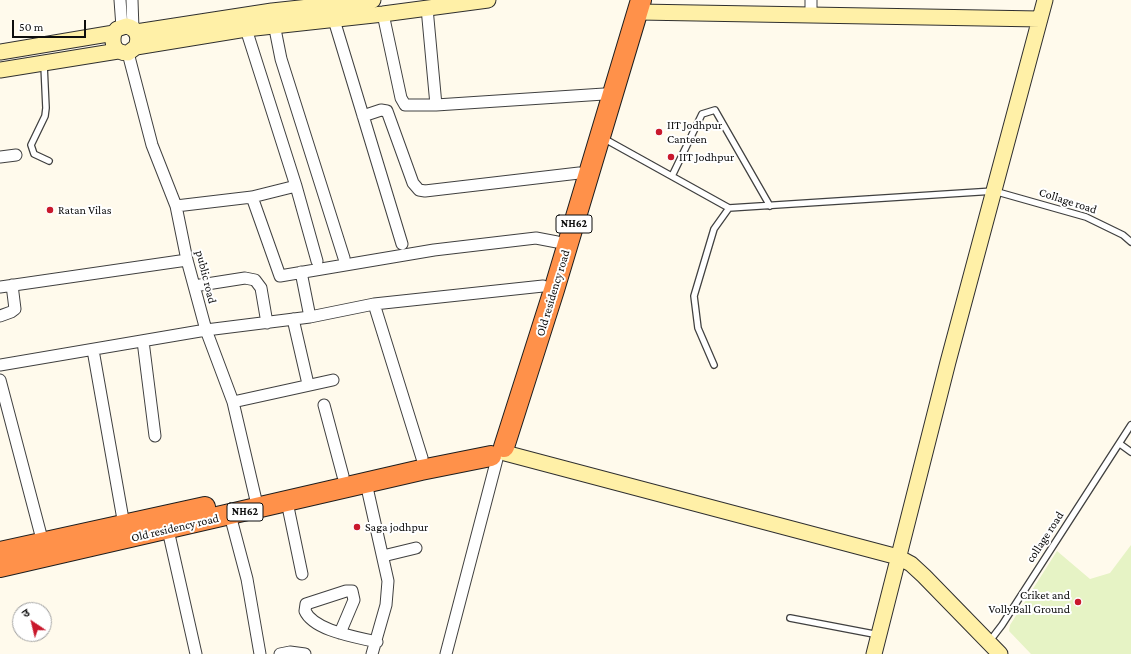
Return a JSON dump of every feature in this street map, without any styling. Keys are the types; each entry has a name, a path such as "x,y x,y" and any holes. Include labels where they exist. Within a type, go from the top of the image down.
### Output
{"highway":[{"name":"Old residency road","path":"497,451 556,242 626,22 636,4"},
{"name":"Old residency road","path":"497,451 554,290 600,136 636,4"},
{"name":"Old residency road","path":"0,552 124,525 256,502 343,476 422,458 497,451"},
{"name":"Old residency road","path":"0,567 230,515 256,502 287,502 497,451"}],"street":[{"path":"120,0 126,30 138,37 127,50"},
{"path":"127,50 114,46 112,40 126,30 132,0"},
{"path":"0,52 126,30 272,11 373,0"},
{"path":"0,70 246,29 334,20 488,0"},
{"path":"874,654 898,557 1045,0"},
{"path":"636,4 811,7 1040,19"},
{"path":"427,8 436,105"},
{"path":"272,11 281,59 344,258"},
{"path":"383,14 402,101 408,106 604,94"},
{"path":"334,20 402,244"},
{"path":"246,29 253,56 296,186 317,261"},
{"name":"public road","path":"127,50 145,124 176,206 187,260 206,330 232,402 256,502"},
{"path":"363,116 381,110 387,111 413,183 419,190 425,191 579,173"},
{"path":"0,157 16,154"},
{"path":"176,206 252,197 296,186"},
{"path":"252,197 280,276 434,250 536,238 556,242"},
{"path":"0,287 187,260"},
{"path":"301,272 310,316"},
{"path":"194,286 246,278 255,280 261,288 267,323"},
{"path":"0,316 15,309 12,285"},
{"path":"0,365 206,330 293,319 374,304 543,286"},
{"path":"374,304 422,458"},
{"path":"293,319 308,384"},
{"path":"143,341 154,436"},
{"path":"93,350 124,525"},
{"path":"0,380 43,542"},
{"path":"232,402 308,384 333,380"},
{"path":"324,404 343,476"},
{"path":"446,654 497,451 898,557 911,564 924,576 1000,654"},
{"path":"366,483 388,581 388,593 377,642 372,654"},
{"path":"287,502 302,574"},
{"path":"230,515 247,579 260,654"},
{"path":"168,530 196,654"},
{"path":"383,556 416,548"},
{"path":"340,633 354,600 352,591 346,591 306,604 305,611 311,620 340,633 377,642"},
{"path":"280,654 290,652 305,654"}],"lane":[{"path":"44,63 45,116 31,145 34,154 48,162"},
{"path":"672,176 702,114 715,110 770,206"},
{"path":"600,136 729,208 714,229 694,296 698,328 714,364"},
{"name":"Collage road","path":"729,208 994,191 1086,217 1123,235 1131,242"},
{"name":"collage road","path":"988,642 1002,625 1131,425"},
{"path":"1120,444 1131,452"},
{"path":"790,618 879,635"}],"green space":[{"name":"Criket and VollyBall Ground","path":"1131,545 1131,654 1031,654 1009,631 1010,625 1057,551 1090,579 1110,573"}],"place":[{"name":"IIT Jodhpur Canteen","path":"659,132"},
{"name":"IIT Jodhpur","path":"671,157"},
{"name":"Ratan Vilas","path":"50,210"},
{"name":"Saga jodhpur","path":"357,527"},
{"name":"Criket and VollyBall Ground","path":"1078,602"}]}
